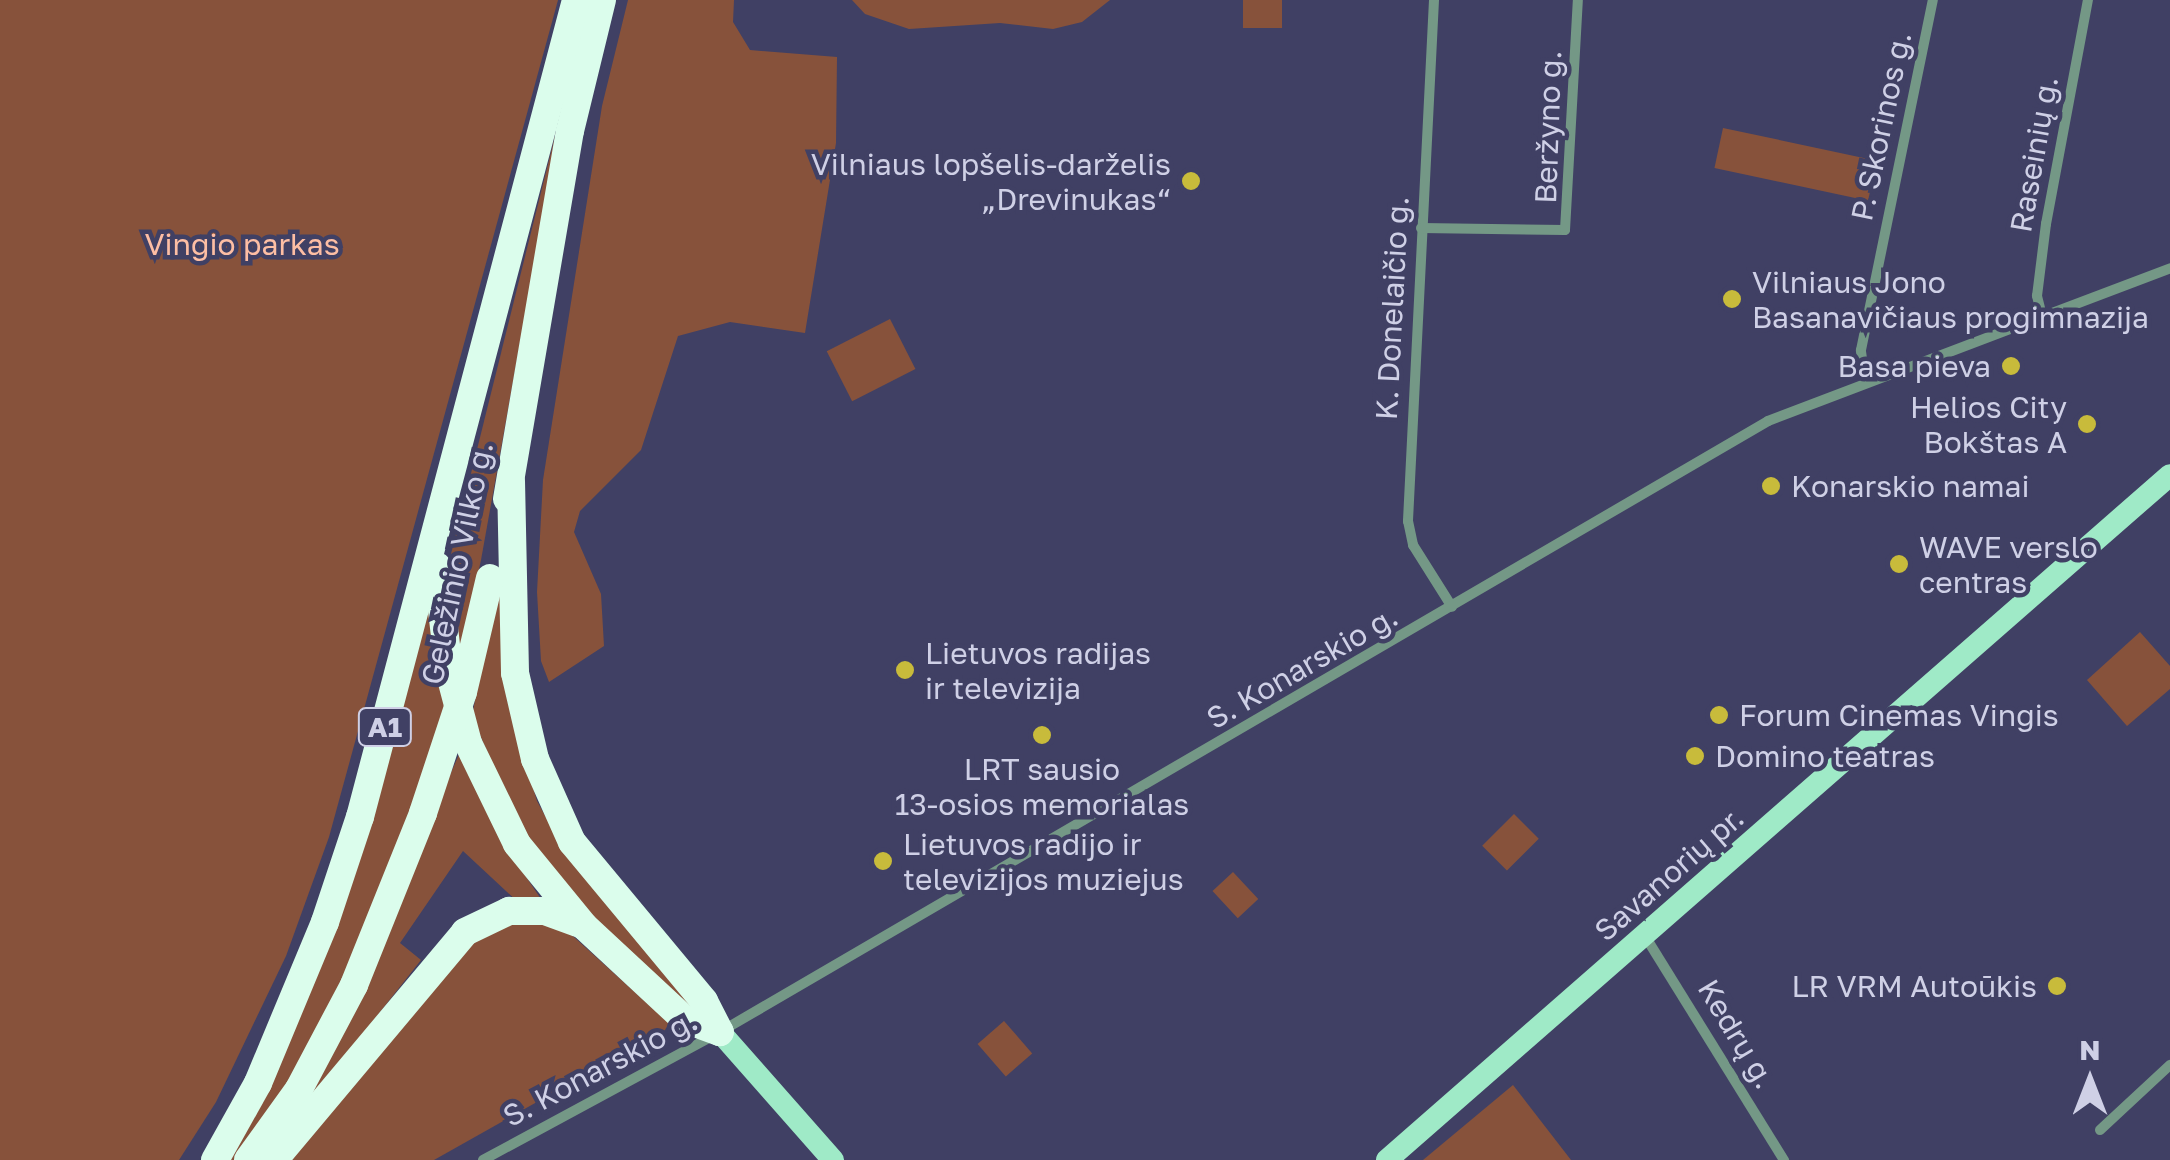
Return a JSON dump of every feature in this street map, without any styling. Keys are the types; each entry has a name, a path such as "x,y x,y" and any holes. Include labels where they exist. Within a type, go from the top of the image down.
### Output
{"highway":[{"name":"Geležinio Vilko g.","path":"215,1160 258,1083 325,922 438,531 576,0"},
{"name":"Geležinio Vilko g.","path":"248,1160 298,1088 354,985 422,812 463,692 510,481 570,131 602,0"},
{"path":"510,481 515,673 540,774 572,842 704,1001 720,1032"},
{"path":"438,531 440,618 468,742 517,844 584,926 684,1019 720,1032"},
{"path":"274,1160 464,932 493,915 526,910 584,926"}],"main road":[{"name":"Savanorių pr.","path":"1387,1160 2170,475"},
{"path":"720,1032 834,1160"}],"street":[{"name":"K. Donelaičio g.","path":"1434,0 1408,520 1413,545 1452,607"},
{"name":"Beržyno g.","path":"1421,228 1565,230 1578,0"},
{"name":"P. Skorinos g.","path":"1865,380 1860,350 1933,0"},
{"name":"Raseinių g.","path":"2042,316 2037,296 2046,224 2088,0"},
{"name":"S. Konarskio g.","path":"483,1160 720,1032 1768,421 1865,380 2170,268"},
{"name":"Kedrų g.","path":"1645,936 1784,1160"},
{"path":"2100,1130 2170,1066"}],"green space":[{"name":"Vingio parkas","path":"0,0 558,0 329,837 286,956 216,1102 179,1160 0,1160"},
{"path":"628,0 734,0 733,22 750,50 837,57 836,143 805,333 730,322 678,336 641,450 580,511 574,532 601,594 604,646 549,682 541,661 537,592 543,480 602,106"},
{"path":"852,0 1110,0 1082,22 1053,29 1000,23 909,29 865,14"},
{"path":"1243,0 1282,0 1282,28 1243,28"},
{"path":"562,108 481,560 458,663 447,570"},
{"path":"1723,128 1877,161 1868,201 1714,168"},
{"path":"890,319 915,369 852,401 827,351"},
{"path":"499,576 507,700 537,801 560,843 695,1005 690,1009 590,918 520,831 472,716"},
{"path":"427,605 446,705 392,867 318,1033 242,1160 225,1160"},
{"path":"2140,632 2170,666 2170,689 2127,726 2087,680"},
{"path":"461,750 496,832 545,905 519,903 463,851 400,943 421,960 299,1115"},
{"path":"1514,814 1539,839 1507,871 1482,846"},
{"path":"1233,872 1258,899 1238,918 1213,891"},
{"path":"520,920 564,928 669,1023 665,1030 434,1160 285,1160 466,944"},
{"path":"1004,1021 1032,1053 1006,1076 978,1044"},
{"path":"1513,1085 1571,1160 1423,1160"}],"place":[{"name":"Vilniaus lopšelis-darželis „Drevinukas“","path":"1191,181"},
{"name":"Vilniaus Jono Basanavičiaus progimnazija","path":"1732,299"},
{"name":"Basa pieva","path":"2011,366"},
{"name":"Helios City Bokštas A","path":"2087,424"},
{"name":"Konarskio namai","path":"1771,486"},
{"name":"WAVE verslo centras","path":"1899,564"},
{"name":"Lietuvos radijas ir televizija","path":"905,670"},
{"name":"Forum Cinemas Vingis","path":"1719,715"},
{"name":"LRT sausio 13-osios memorialas","path":"1042,735"},
{"name":"Domino teatras","path":"1695,756"},
{"name":"Lietuvos radijo ir televizijos muziejus","path":"883,861"},
{"name":"LR VRM Autoūkis","path":"2057,986"}]}
